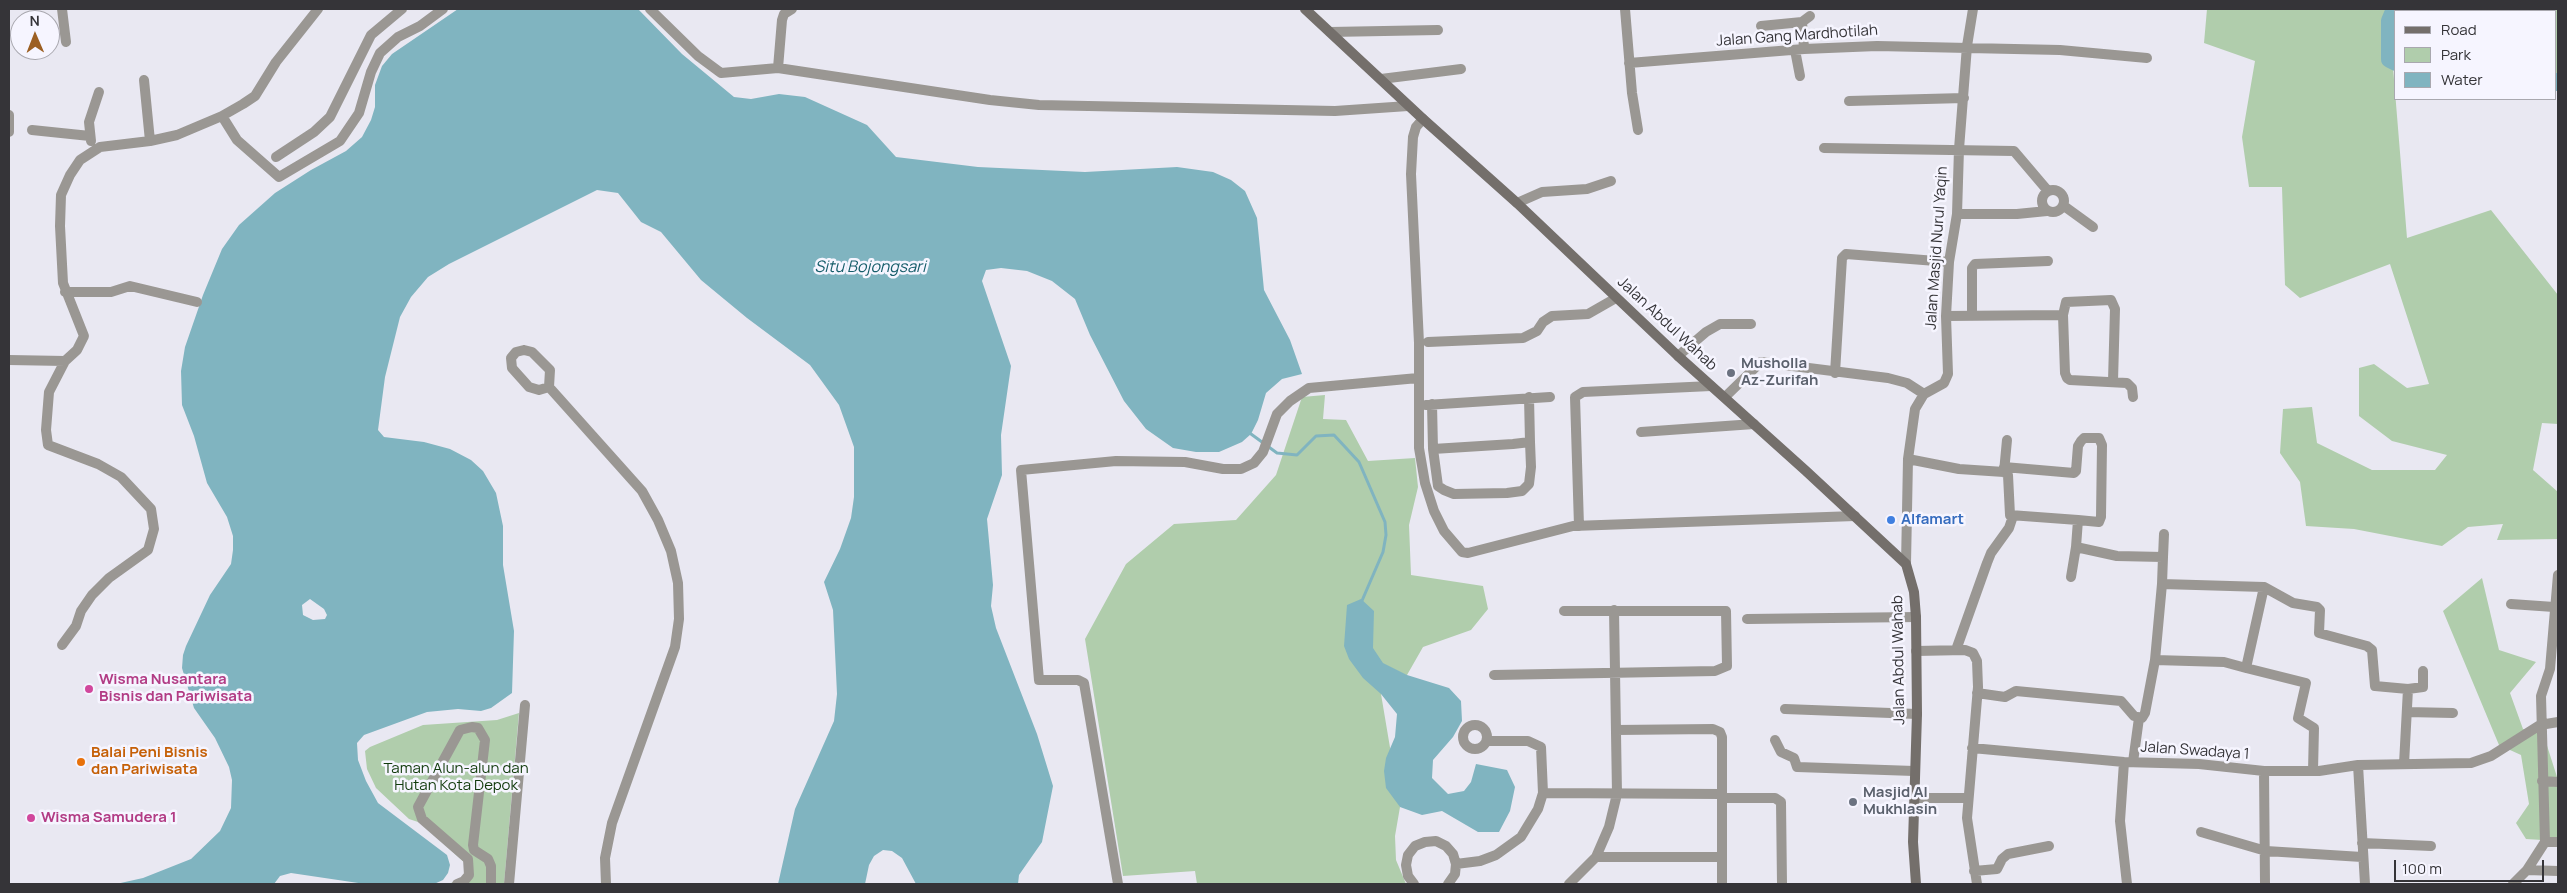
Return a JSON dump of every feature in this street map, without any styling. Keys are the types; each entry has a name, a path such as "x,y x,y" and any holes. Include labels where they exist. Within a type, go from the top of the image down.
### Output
{"street":[{"path":"62,9 66,42"},
{"path":"62,645 76,626 81,611 92,595 109,578 148,550 154,529 151,509 121,477 98,464 50,447 46,442 49,392 64,361 77,350 84,336 65,292 60,226 61,195 74,167 94,149 177,135 222,116 255,96 276,62 318,9"},
{"path":"276,157 314,132 330,117 371,35 391,16 402,9"},
{"path":"222,116 237,140 279,176 340,141 359,113 371,72 380,53 398,37 420,26 443,9"},
{"path":"650,9 698,56 722,73 778,68 1025,104 1335,112 1408,106"},
{"path":"778,68 782,20 784,14 792,9"},
{"name":"Jalan Abdul Wahab","path":"1305,9 1408,106 1517,203 1678,356 1906,564 1914,592 1916,617 1917,714 1913,842 1916,884"},
{"path":"1625,9 1629,64 1638,130"},
{"name":"Jalan Masjid Nurul Yaqin","path":"1924,394 1944,383 1948,374 1946,316 1949,262 1957,214 1959,149 1967,46 1973,9"},
{"path":"1761,26 1806,19 1800,49 1800,76"},
{"path":"1330,32 1438,30"},
{"name":"Jalan Gang Mardhotilah","path":"1629,64 1800,49 1967,46 2060,50 2147,58"},
{"path":"1381,79 1461,69"},
{"path":"144,80 150,141"},
{"path":"94,149 90,136 90,122 99,92"},
{"path":"1850,101 1964,98"},
{"path":"9,116 9,132"},
{"path":"1423,119 1416,127 1413,137 1411,174 1418,309 1419,448 1425,483 1434,511 1444,531 1462,552 1468,553 1579,526 1855,516"},
{"path":"32,130 90,136"},
{"path":"1824,148 2014,151 2048,191"},
{"path":"1517,203 1542,192 1587,189 1611,181"},
{"path":"2048,191 2056,190 2062,194 2064,206 2093,227"},
{"path":"2047,211 2042,201 2048,191"},
{"path":"1957,214 2057,212 2064,206"},
{"path":"1835,373 1842,258 1852,253 1949,262"},
{"path":"1972,315 1972,268 1975,264 2048,261"},
{"path":"65,292 112,292 130,286 197,302"},
{"path":"1428,342 1523,338 1538,331 1544,322 1552,316 1588,314 1616,298"},
{"path":"2113,381 2114,309 2111,300 2066,302 2062,315 2065,373 2067,378 2070,380 2113,381 2131,385 2133,397"},
{"path":"1946,316 2062,315"},
{"path":"1678,356 1706,332 1720,324 1751,324"},
{"path":"9,360 64,361"},
{"path":"1725,397 1760,362 1835,373 1888,378 1907,383 1924,394 1915,409 1908,459 1906,564"},
{"path":"1118,884 1084,683 1078,680 1039,680 1021,470 1116,461 1185,462 1223,469 1241,469 1254,463 1263,452 1277,414 1290,401 1309,388 1418,378"},
{"path":"1579,526 1575,397 1583,392 1711,386"},
{"path":"549,387 642,490 658,520 671,551 678,583 679,619 675,647 612,823 605,858 606,884"},
{"path":"1432,404 1432,449 1438,486 1454,494 1507,493 1522,491 1529,484 1531,467 1529,397"},
{"path":"1420,405 1550,397"},
{"path":"1641,432 1754,424"},
{"path":"1908,459 1960,469 2004,470 2074,474 2076,471 2078,446 2081,441 2084,438 2099,438 2102,445 2101,517 2098,522 2013,516 2009,512 2008,476 2004,470 2007,440"},
{"path":"1432,449 1530,442"},
{"path":"1956,650 1991,553 2009,528 2013,516"},
{"path":"2071,577 2078,520"},
{"path":"2127,884 2120,821 2128,762 2139,718 2142,718 2145,713 2154,660 2162,584 2164,534"},
{"path":"2076,547 2130,557 2163,557"},
{"path":"2513,884 2528,870 2544,842 2540,725 2541,696 2555,652 2554,608 2558,574"},
{"path":"2162,584 2264,587 2293,603 2320,610 2318,628 2321,635 2367,646 2372,650 2375,686 2408,689 2423,687 2423,671"},
{"path":"2246,668 2264,587"},
{"path":"2512,604 2554,608"},
{"path":"1494,675 1615,674 1725,669 1727,666 1728,614 1722,610 1564,610"},
{"path":"1569,884 1596,857 1608,827 1617,794 1614,610"},
{"path":"1747,619 1916,617"},
{"path":"1916,651 1969,651 1975,656 1977,693 1968,798 1968,837 1977,884"},
{"path":"2154,660 2224,662 2306,683 2298,718 2314,728 2313,771"},
{"path":"2404,764 2408,689"},
{"path":"1977,693 2005,697 2016,691 2121,701 2130,712 2139,718"},
{"path":"509,884 525,705"},
{"path":"1785,708 1917,714"},
{"path":"2407,712 2453,713"},
{"name":"Jalan Swadaya 1","path":"1972,748 2128,762 2199,764 2264,771 2313,771 2358,765 2471,763 2491,756 2540,725 2558,722"},
{"path":"457,884 464,881 469,875 468,859 422,819 418,807 460,730 472,727 478,728 485,740 472,845 474,850 488,859 491,866 491,884"},
{"path":"1616,730 1713,729 1720,732 1722,737 1722,884"},
{"path":"1775,740 1781,752 1794,758 1797,767 1914,771"},
{"path":"1456,864 1480,861 1496,854 1521,837 1538,810 1543,793 1541,746 1528,741 1487,741"},
{"path":"2358,765 2365,884"},
{"path":"2264,771 2265,884"},
{"path":"2542,781 2558,782"},
{"path":"1543,793 1775,798 1781,802 1782,884"},
{"path":"1914,798 1968,798"},
{"path":"2201,832 2266,851 2362,857"},
{"path":"1414,884 1408,876 1406,865 1408,854 1416,846 1425,842 1436,842 1446,846 1453,854 1456,864 1455,874 1448,884"},
{"path":"2544,842 2558,842"},
{"path":"2362,843 2432,846"},
{"path":"1974,871 1997,869 2002,859 2008,854 2049,846"},
{"path":"1596,857 1722,857"},
{"path":"2528,870 2558,871"}],"green space":[{"path":"2207,9 2558,9 2557,84 2557,10 2394,10 2393,67 2394,100 2396,100 2407,238 2491,210 2558,295 2558,424 2542,423 2533,470 2558,492 2558,539 2497,540 2503,524 2468,527 2442,546 2354,529 2306,526 2300,482 2280,453 2283,409 2312,407 2317,443 2372,470 2435,470 2447,455 2392,441 2359,416 2359,368 2374,364 2407,388 2429,384 2390,264 2300,298 2285,285 2282,187 2249,187 2242,137 2255,61 2204,43"},
{"path":"1325,395 1323,419 1346,420 1368,461 1415,458 1418,487 1409,525 1411,575 1483,586 1488,609 1471,630 1423,647 1407,675 1381,694 1400,807 1395,836 1396,860 1406,884 1197,884 1195,871 1123,876 1085,639 1126,564 1174,524 1236,520 1276,475 1302,397"},
{"path":"2482,578 2499,650 2536,662 2510,693 2523,729 2543,733 2557,777 2558,841 2526,839 2516,823 2529,804 2521,755 2499,745 2443,611"},
{"name":"Taman Alun-alun dan Hutan Kota Depok","path":"519,713 504,884 449,884 463,877 466,871 466,864 421,823 409,819 376,788 367,769 365,751 370,747 423,725 497,720"}],"water":[{"name":"Situ Bojongsari","path":"458,9 638,9 682,54 734,97 751,99 779,94 805,97 867,125 896,157 978,167 1085,172 1177,167 1213,172 1231,180 1245,191 1257,218 1264,290 1290,340 1302,374 1282,379 1266,393 1258,420 1251,434 1242,442 1219,452 1196,452 1173,448 1146,429 1124,401 1090,335 1075,299 1052,281 1027,271 1001,268 986,270 982,281 1011,366 1001,435 1002,475 987,519 993,585 991,606 996,628 1037,734 1053,786 1042,842 1019,875 1018,884 916,884 902,858 892,851 883,850 874,856 869,865 865,884 778,884 795,809 834,721 837,694 833,610 824,582 840,549 851,518 854,497 854,447 839,405 810,365 747,318 701,280 661,232 641,222 618,193 597,190 449,264 428,277 411,297 400,317 385,377 378,430 384,437 424,442 450,449 471,460 483,471 496,493 503,526 503,565 514,631 512,693 491,708 481,711 458,709 427,712 364,735 357,743 358,760 366,781 378,803 447,855 450,865 448,873 443,880 434,884 365,884 291,873 280,876 274,884 116,884 143,878 191,859 220,831 231,808 232,780 229,767 215,738 194,708 182,668 186,646 210,595 231,564 233,550 233,536 227,517 207,483 194,436 182,405 181,371 185,347 203,295 222,249 239,225 275,193 346,151 362,137 375,107 375,85 382,66 392,54","holes":["310,599 324,609 327,615 325,619 313,620 303,615 302,605"]},
{"path":"1361,599 1374,611 1373,648 1383,663 1407,675 1449,688 1461,701 1462,721 1453,737 1433,760 1432,778 1448,794 1464,791 1471,782 1476,764 1507,770 1515,787 1510,811 1499,832 1478,832 1442,811 1422,815 1400,807 1386,788 1384,771 1386,758 1395,737 1397,714 1381,694 1363,678 1349,659 1344,646 1347,605"}],"waterway":[{"path":"2394,11 2390,21 2390,59 2394,61"},
{"path":"1251,434 1277,453 1297,455 1316,436 1334,435 1359,462 1385,522 1386,535 1383,552 1361,603"}],"place":[{"name":"Musholla Az-Zurifah","path":"1731,373"},
{"name":"Alfamart","path":"1891,520"},
{"name":"Wisma Nusantara Bisnis dan Pariwisata","path":"89,689"},
{"name":"Balai Peni Bisnis dan Pariwisata","path":"81,762"},
{"name":"Masjid Al Mukhlasin","path":"1853,802"},
{"name":"Wisma Samudera 1","path":"31,818"}]}
